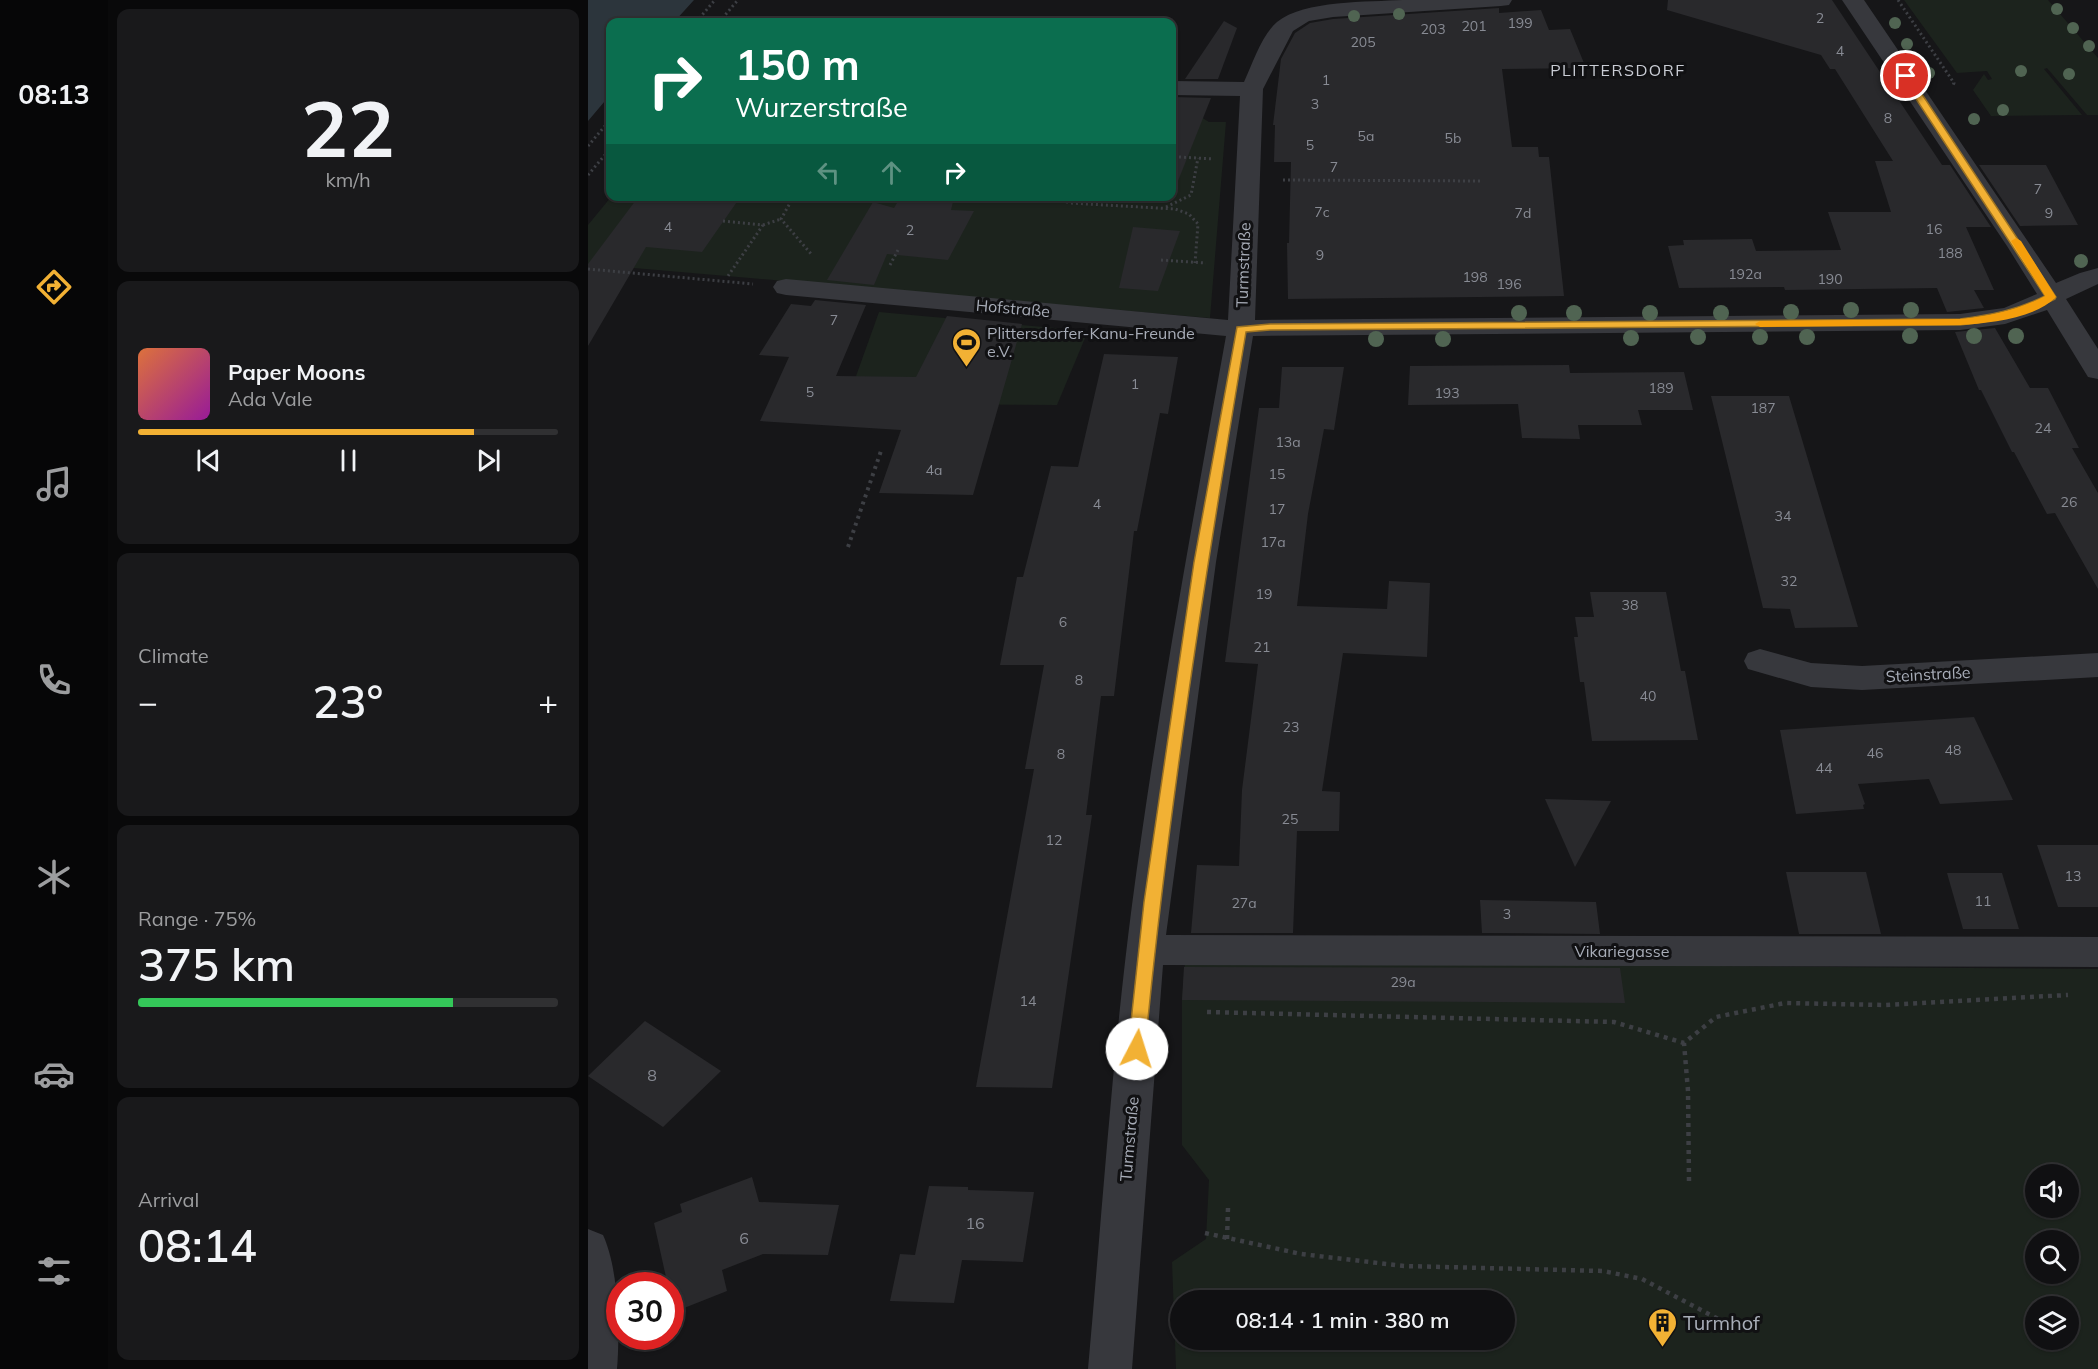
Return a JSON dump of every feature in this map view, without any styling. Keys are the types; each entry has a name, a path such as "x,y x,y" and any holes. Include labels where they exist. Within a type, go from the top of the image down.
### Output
{"street":[{"path":"1176,88 1252,89 1277,36 1285,26 1304,16 1343,10 1501,0"},
{"path":"1854,0 1957,152 2098,371"},
{"path":"1286,2 1304,16"},
{"name":"Turmstraße","path":"1110,1369 1146,950 1201,562 1240,329 1252,89"},
{"name":"Hofstraße","path":"786,287 1240,329 1960,322 2004,316 2026,310 2076,283 2098,276"},
{"name":"Steinstraße","path":"1760,661 1810,675 1862,678 2098,665"},
{"name":"Vikariegasse","path":"1146,950 2098,952"},
{"path":"588,1249 598,1336 595,1369"}],"path":[{"path":"699,18 714,0"},
{"path":"722,18 738,0"},
{"path":"588,146 606,125"},
{"path":"588,175 606,154"},
{"path":"1179,157 1222,160"},
{"path":"1165,207 1191,195 1198,158"},
{"path":"1246,180 1481,181"},
{"path":"723,221 763,225 781,219 791,201"},
{"path":"1063,201 1165,207 1189,214 1198,224 1195,263"},
{"path":"781,219 814,257"},
{"path":"728,276 763,225"},
{"path":"1161,260 1214,264"},
{"path":"588,269 786,287"},
{"path":"849,547 882,448"},
{"path":"1684,1043 1716,1017 1785,1003 1884,1005 2076,994"},
{"path":"1207,1012 1614,1022 1684,1043"},
{"path":"1684,1043 1688,1091 1689,1181"},
{"path":"1227,1239 1228,1208"},
{"path":"1205,1233 1301,1254 1404,1266 1603,1271 1642,1279 1722,1320"}],"shaded area":[{"path":"588,0 694,0 678,18 606,18 606,100 588,121"},
{"path":"1904,0 2048,0 2098,58 2098,115 2087,115 2047,68 2044,69 2082,115 1991,116 1973,90 1984,74 1988,80 1992,79 1987,71 1957,73"},
{"path":"1176,100 1196,100 1188,109 1209,122 1226,122 1210,318 588,264 588,225 608,201 1176,201"},
{"name":"Plittersdorfer-Kanu-Freunde e.V.","path":"879,312 1088,331 1057,405 846,404"},
{"path":"1185,962 2098,969 2098,1369 1176,1369 1175,1350 1515,1350 1515,1290 1173,1290 1172,1262 1206,1239 1209,1180 1182,1145 1182,1000"}],"building":[{"path":"1668,0 1832,0 1942,165 1950,165 1991,227 1966,227 1994,290 1974,290 1984,308 1947,312 1937,288 1785,290 1784,287 1679,288 1668,246 1684,245 1683,240 1752,239 1756,251 1841,250 1828,212 1891,212 1875,161 1893,161 1835,69 1830,69 1821,55 1667,10"},
{"path":"1499,8 1499,13 1541,10 1549,30 1570,29 1586,68 1502,69 1512,147 1538,147 1539,157 1549,157 1564,296 1288,299 1287,243 1289,243 1291,162 1274,162 1275,125 1273,125 1281,59 1295,33 1310,23 1333,19"},
{"path":"1224,21 1237,28 1218,79 1185,79"},
{"path":"1176,97 1211,98 1176,186"},
{"path":"1979,165 2046,165 2078,225 2020,226"},
{"path":"635,201 738,201 702,252 646,247 588,346 588,264"},
{"path":"898,201 940,201 953,202 951,210 974,211 948,260 887,254 874,285 827,280 873,202 894,208"},
{"path":"1133,227 1180,231 1158,291 1119,288"},
{"path":"815,300 866,305 836,376 916,377 947,316 1022,324 973,495 879,493 901,430 760,421 789,357 759,355 791,304 811,306"},
{"path":"1995,328 2030,388 2048,388 2079,448 2072,448 2098,493 2098,589 2055,513 2047,514 2012,452 1979,390 1955,332"},
{"path":"1104,354 1178,357 1168,414 1160,413 1137,531 1134,531 1114,696 1101,696 1086,815 1092,815 1052,1088 976,1087 1034,769 1025,769 1044,665 1000,665 1017,577 1023,577 1051,466 1078,467"},
{"path":"1569,365 1570,373 1684,372 1693,410 1638,410 1642,425 1578,425 1580,439 1522,438 1518,404 1408,405 1410,366"},
{"path":"1282,367 1344,367 1334,430 1324,429 1308,514 1297,606 1387,609 1389,581 1430,583 1427,657 1343,653 1322,791 1340,792 1339,831 1297,831 1293,933 1191,933 1197,865 1239,866 1242,790 1258,664 1225,662 1259,408 1279,408"},
{"path":"1711,396 1789,396 1858,627 1795,628 1790,609 1763,608"},
{"path":"1590,592 1666,592 1681,671 1685,671 1698,740 1592,741 1584,682 1580,682 1574,637 1578,637 1575,617 1594,617"},
{"path":"1974,717 2013,800 1940,804 1929,779 1858,784 1865,804 1864,809 1796,814 1780,730"},
{"path":"1545,799 1611,801 1575,867"},
{"path":"2037,845 2098,845 2098,907 2058,907"},
{"path":"1786,872 1866,872 1881,934 1799,934"},
{"path":"1947,873 2002,873 2019,929 1963,929"},
{"path":"1480,900 1596,902 1600,934 1482,933"},
{"path":"1184,967 1620,968 1625,1003 1182,1000"},
{"path":"645,1021 721,1071 663,1127 588,1076"},
{"path":"752,1177 759,1202 839,1205 828,1255 763,1254 722,1270 727,1291 684,1308 684,1272 665,1272 654,1223 682,1212 680,1204"},
{"path":"929,1186 1034,1192 1023,1262 962,1260 954,1303 890,1301 900,1254 915,1255"}],"slow traffic":[{"path":"1760,324 1960,322 1984,320 2026,310 2051,297 2016,241"}],"place":[{"name":"Plittersdorfer-Kanu-Freunde e.V.","path":"966,368"},
{"name":"Turmhof","path":"1662,1348"}],"district":[{"name":"PLITTERSDORF","path":"1618,70"}],"route":[{"path":"1137,1049 1151,902 1201,562 1240,329 1960,322 1984,320 2026,310 2051,297 2020,246 1906,76"}]}
